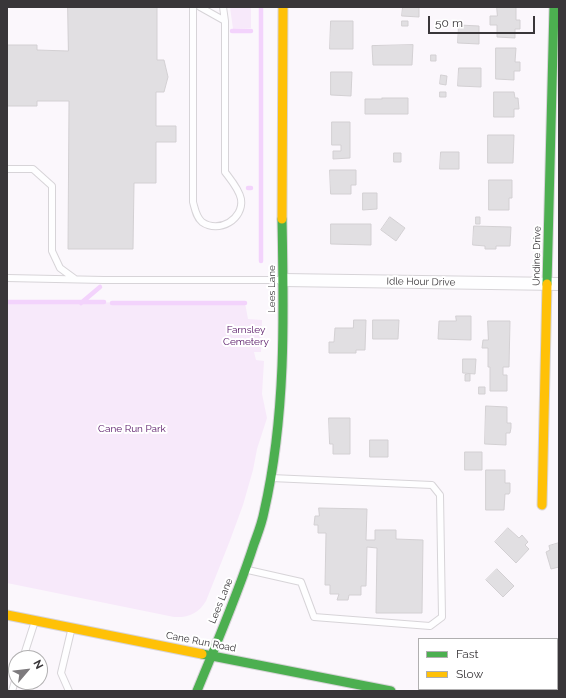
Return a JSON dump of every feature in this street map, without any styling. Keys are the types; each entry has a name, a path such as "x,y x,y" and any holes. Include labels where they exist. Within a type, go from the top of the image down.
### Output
{"main road":[{"name":"Lees Lane","path":"197,691 246,570 264,513 276,448 282,383 283,7"},
{"name":"Undine Drive","path":"542,505 553,284 554,7"},
{"name":"Cane Run Road","path":"7,615 391,691"}],"street":[{"name":"Idle Hour Drive","path":"283,280 553,284"}],"lane":[{"path":"193,7 193,202 196,213 202,221 212,226 223,226 233,220 240,211 241,200 238,191 225,172 225,21 223,7"},
{"path":"200,7 225,21"},
{"path":"7,169 33,169 52,186 52,251 60,268 75,279"},
{"path":"7,278 283,280"},
{"path":"246,570 300,582 314,617 430,626 442,617 440,495 432,485 270,478"},
{"path":"25,650 35,620"},
{"path":"68,691 61,673 72,628"}],"green space":[{"path":"230,7 251,7 251,28 233,29"},
{"name":"Cane Run Park","path":"7,302 245,303 248,319 262,320 261,352 254,352 256,360 264,361 262,394 267,418 257,449 253,470 243,505 229,543 206,601 200,609 193,614 184,617 174,617 7,583"}],"building":[{"path":"68,7 157,7 157,60 164,60 168,77 164,92 156,92 156,126 176,126 176,142 156,142 156,183 134,183 133,249 68,249 69,101 37,101 37,106 7,106 7,45 37,45 37,50 68,51"},
{"path":"403,7 419,7 419,17 402,16"},
{"path":"497,7 516,7 516,20 520,20 520,29 515,29 515,38 497,37 497,25 490,25 490,16 497,16"},
{"path":"331,21 353,21 353,49 330,49"},
{"path":"402,21 408,21 408,26 402,26"},
{"path":"459,25 479,26 479,44 458,43"},
{"path":"413,45 412,65 373,65 372,46"},
{"path":"496,48 516,48 515,62 520,62 520,71 514,71 514,80 496,79"},
{"path":"431,55 436,55 436,61 431,61"},
{"path":"459,68 481,68 481,87 458,86"},
{"path":"331,72 352,72 351,96 331,95"},
{"path":"441,75 447,76 446,85 440,84"},
{"path":"440,92 446,92 446,97 440,97"},
{"path":"494,92 514,92 515,98 518,98 519,109 514,109 514,117 494,117"},
{"path":"408,98 408,114 365,114 365,99"},
{"path":"332,122 350,122 350,158 333,159 333,151 341,151 341,145 332,145"},
{"path":"488,135 514,135 513,163 488,163"},
{"path":"441,152 459,152 459,169 440,169"},
{"path":"394,153 401,153 401,162 394,162"},
{"path":"330,170 356,170 356,185 351,185 351,194 331,194"},
{"path":"489,180 512,180 512,198 509,198 509,210 489,210"},
{"path":"363,193 377,193 377,209 363,210"},
{"path":"390,217 405,228 396,241 381,230"},
{"path":"476,217 480,217 480,224 476,224"},
{"path":"331,224 371,224 371,245 331,244"},
{"path":"474,226 511,227 510,246 496,246 496,249 485,249 485,246 473,245"},
{"path":"456,316 471,316 471,340 438,339 439,321 456,321"},
{"path":"354,320 366,320 365,350 356,350 356,353 329,353 329,342 334,342 335,328 353,328"},
{"path":"373,320 399,320 398,339 373,339"},
{"path":"488,321 510,321 509,367 503,367 503,375 507,375 507,391 490,391 488,348 482,348 483,340 488,340"},
{"path":"463,359 476,359 475,374 463,373"},
{"path":"470,374 470,381 465,381 465,375"},
{"path":"479,387 485,387 485,394 479,394"},
{"path":"486,406 507,407 507,423 511,423 511,428 510,433 506,433 506,445 485,444"},
{"path":"329,418 350,418 350,454 333,454 333,444 330,444"},
{"path":"370,440 388,440 388,457 370,457"},
{"path":"465,452 482,452 482,470 465,470"},
{"path":"486,470 505,470 505,483 510,483 510,492 509,494 505,494 504,510 486,510"},
{"path":"319,508 367,509 366,540 375,540 375,530 396,530 396,539 423,540 422,613 376,613 377,548 367,547 366,586 361,586 361,595 349,595 348,600 337,600 339,594 330,594 330,585 325,585 326,533 318,533 318,525 314,525 315,516 319,516"},
{"path":"508,528 519,538 522,535 528,542 525,545 529,549 516,563 495,542"},
{"path":"559,543 559,567 551,569 546,552 550,550 549,546"},
{"path":"497,569 514,586 503,597 486,580"}],"waterway":[{"path":"261,7 261,261"},
{"path":"232,31 251,31"},
{"path":"81,303 100,287"},
{"path":"7,302 104,302"},
{"path":"112,303 245,303"}],"traffic: fast":[{"path":"547,284 554,7"},
{"path":"197,691 248,563 263,516 271,476 280,403 282,366 282,219"},
{"path":"202,654 391,691"}],"traffic: slow":[{"path":"282,219 283,7"},
{"path":"542,505 547,284"},
{"path":"7,615 202,654"}],"park label":[{"name":"Farnsley Cemetery","path":"246,336"}]}
